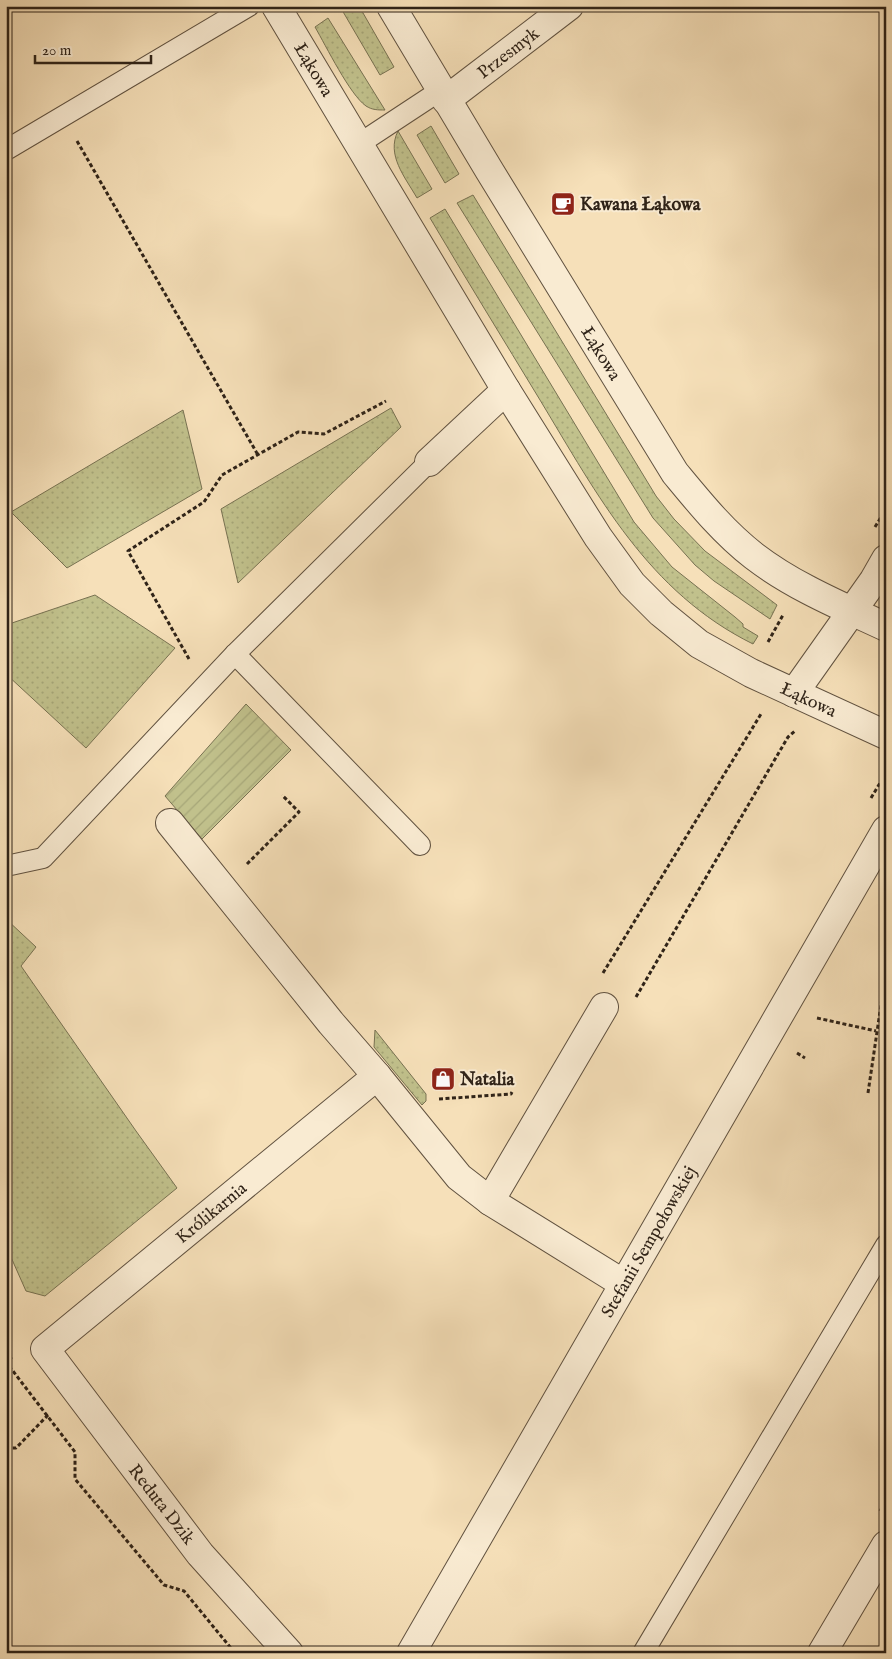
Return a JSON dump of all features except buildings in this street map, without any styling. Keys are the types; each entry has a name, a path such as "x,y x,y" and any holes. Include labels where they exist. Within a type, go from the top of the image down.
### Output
{"street":[{"name":"Łąkowa","path":"276,6 506,390 598,537 632,584 661,614 699,644 751,673 886,735"},
{"name":"Łąkowa","path":"391,6 443,95 675,473 711,517 754,556 799,584 886,627"},
{"name":"Przesmyk","path":"443,95 569,6"},
{"path":"429,462 506,390"},
{"path":"794,693 874,580 886,559"},
{"path":"170,823 332,1024 459,1177 490,1201 624,1284"},
{"name":"Stefanii Sempołowskiej","path":"411,1653 886,830"},
{"path":"490,1201 604,1007"},
{"name":"Królikarnia","path":"45,1349 377,1076"},
{"name":"Reduta Dzik","path":"45,1349 200,1554 288,1653"},
{"path":"822,1653 886,1545"}],"lane":[{"path":"6,150 249,6"},
{"path":"359,144 443,95"},
{"path":"6,866 43,858 235,654 429,462"},
{"path":"235,654 420,845"},
{"path":"643,1653 886,1245"}],"path":[{"path":"63,116 258,455"},
{"path":"204,686 128,551 204,502 222,475 298,432 324,434 386,401"},
{"path":"871,534 886,509"},
{"path":"764,650 787,607"},
{"path":"602,974 765,708"},
{"path":"632,1005 788,738 801,724"},
{"path":"246,866 299,812 282,795"},
{"path":"868,1093 886,971"},
{"path":"809,1016 876,1032"},
{"path":"433,1092 439,1099 510,1094 516,1086"},
{"path":"13,1357 6,1362 75,1452 75,1479 164,1585 184,1591 235,1653"},
{"path":"6,1448 16,1448"}],"green space":[{"path":"348,6 359,6 394,67 380,75 342,10"},
{"path":"328,18 385,110 377,110 366,106 346,81 315,27"},
{"path":"431,126 459,174 445,183 417,135"},
{"path":"398,131 432,189 417,198 398,166 394,149"},
{"path":"473,195 656,496 674,519 705,551 777,605 770,619 714,581 695,565 653,518 457,203"},
{"path":"445,209 634,522 672,567 735,617 743,624 743,627 758,636 753,644 716,623 684,597 655,569 629,539 605,506 430,218"},
{"path":"391,408 401,427 238,583 221,509"},
{"path":"183,410 202,489 67,568 11,512"},
{"path":"95,595 175,648 86,748 6,674 6,625"},
{"path":"246,704 291,750 202,839 165,796"},
{"path":"6,919 36,947 21,966 177,1188 45,1296 26,1291 6,1246"},
{"path":"375,1030 426,1094 426,1101 422,1105 374,1047"}],"place":[{"name":"Kawana Łąkowa","path":"563,204"},
{"name":"Natalia","path":"443,1079"}]}
